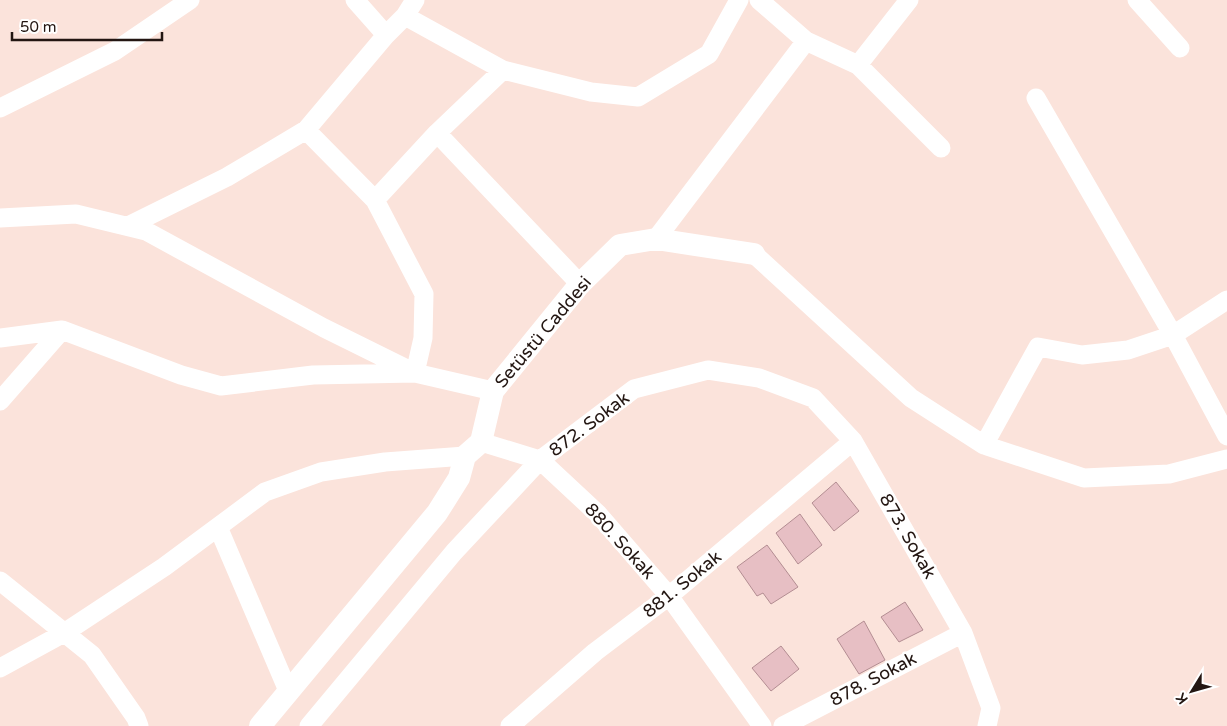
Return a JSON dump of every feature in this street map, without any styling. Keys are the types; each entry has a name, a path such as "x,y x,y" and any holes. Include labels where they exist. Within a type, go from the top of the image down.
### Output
{"street":[{"path":"0,108 115,51 190,0"},
{"path":"355,0 386,35"},
{"path":"128,226 227,177 306,130 404,16 415,0"},
{"path":"404,16 503,70 591,92 638,97 710,54 738,0"},
{"path":"759,0 806,41 858,65 941,148"},
{"path":"858,65 909,0"},
{"path":"1138,0 1180,48"},
{"path":"656,240 806,41"},
{"path":"375,200 437,132 503,70"},
{"path":"1036,98 1173,336 1227,436"},
{"path":"306,130 375,200 424,294 423,338 415,373"},
{"path":"437,132 580,284"},
{"path":"0,218 76,214 146,231 324,328 415,373 493,391"},
{"name":"Setüstü Caddesi","path":"260,726 437,513 459,478 473,449 493,391 580,284 620,245 656,240 754,254"},
{"path":"754,254 911,398 984,445 1084,478 1169,474 1227,459"},
{"path":"984,445 1038,347 1082,355 1128,350 1173,336 1227,300"},
{"path":"0,338 62,330 181,375 221,386 313,375 415,373"},
{"path":"0,401 62,330"},
{"name":"872. Sokak","path":"309,726 442,565 540,460 634,389 708,370 759,378 813,398 853,441"},
{"name":"881. Sokak","path":"510,726 596,652 669,596 853,441"},
{"name":"873. Sokak","path":"853,441 962,633 991,708 987,726"},
{"path":"0,668 64,633 164,567 265,492 321,472 473,449 540,460"},
{"name":"880. Sokak","path":"540,460 598,514 669,596 762,726"},
{"path":"218,527 289,693"},
{"path":"0,581 92,654 136,718 139,726"},
{"name":"878. Sokak","path":"783,726 962,633"}],"building":[{"path":"836,482 859,511 834,531 812,503"},
{"path":"800,514 822,545 798,564 776,533"},
{"path":"767,545 798,587 771,604 763,593 757,596 737,567"},
{"path":"905,602 923,630 899,642 881,617"},
{"path":"864,621 885,660 859,674 837,639"},
{"path":"781,646 799,669 771,691 752,668"}]}
